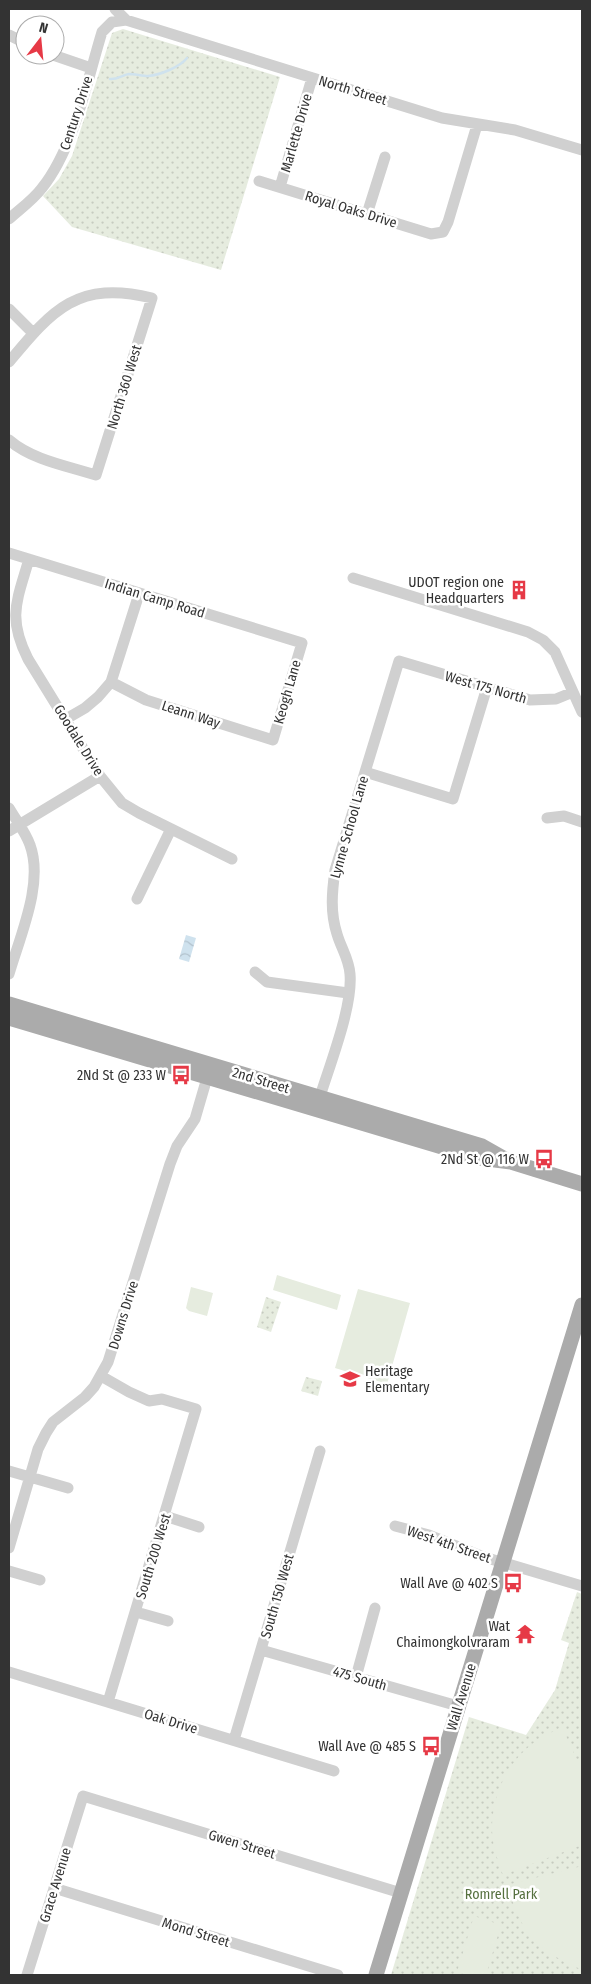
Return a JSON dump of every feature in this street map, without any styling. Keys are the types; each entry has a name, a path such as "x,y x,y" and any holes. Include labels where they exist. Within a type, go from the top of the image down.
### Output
{"main road":[{"name":"2nd Street","path":"9,1004 209,1071"},
{"name":"2nd Street","path":"9,1018 209,1071 318,1103 479,1158 511,1162 582,1184"},
{"name":"Wall Avenue","path":"376,1975 582,1305"}],"street":[{"name":"North Street","path":"115,9 126,20"},
{"name":"North Street","path":"112,22 126,20 442,118 515,130 582,150"},
{"name":"Century Drive","path":"9,219 41,190 58,165 69,141 102,32 112,22"},
{"path":"65,59 91,68"},
{"name":"Marlette Drive","path":"280,187 312,78"},
{"name":"Royal Oaks Drive","path":"260,181 431,234 443,232 448,222 477,125"},
{"path":"367,214 386,157"},
{"name":"North 360 West","path":"9,440 18,448 34,456 96,475 152,298 121,292 84,296 64,305 46,319 33,333"},
{"path":"9,309 33,333 9,362"},
{"name":"Indian Camp Road","path":"9,553 302,643"},
{"name":"Goodale Drive","path":"29,559 16,603 15,618 17,631 28,659 100,776 122,803 232,859"},
{"path":"352,578 528,632 543,640 555,652 582,712"},
{"path":"66,720 98,697 111,682 140,594"},
{"name":"Keogh Lane","path":"274,740 302,643"},
{"name":"West 175 North","path":"399,661 530,700 556,699 573,692"},
{"name":"Lynne School Lane","path":"318,1103 346,1008 350,975 347,956 335,927 332,912 332,891 336,870 399,661"},
{"name":"Leann Way","path":"111,682 146,700 274,740"},
{"path":"365,772 453,799 487,687"},
{"path":"9,831 100,776"},
{"path":"9,808 30,845 35,868 33,890 9,974"},
{"path":"547,818 564,816 582,822"},
{"path":"137,899 171,829"},
{"path":"254,972 267,982 348,993"},
{"name":"Downs Drive","path":"9,1548 38,1449 53,1422 85,1397 101,1376 108,1362 170,1164 177,1146 195,1119 209,1071"},
{"name":"South 200 West","path":"101,1376 128,1392 149,1401 162,1399 196,1410 108,1702"},
{"name":"South 150 West","path":"234,1740 320,1451"},
{"path":"9,1471 68,1488"},
{"path":"165,1516 199,1527"},
{"name":"West 4th Street","path":"395,1526 429,1535 502,1562 582,1586"},
{"path":"9,1571 40,1580"},
{"path":"356,1677 375,1608"},
{"path":"136,1612 168,1621"},
{"name":"475 South","path":"261,1650 458,1706"},
{"name":"Oak Drive","path":"9,1672 334,1770"},
{"name":"Gwen Street","path":"83,1796 401,1893"},
{"name":"Grace Avenue","path":"27,1975 83,1796"},
{"name":"Mond Street","path":"54,1888 338,1975"}],"green space":[{"path":"123,29 280,77 221,270 72,227 43,196 59,179 72,156 112,33"},
{"path":"277,1275 341,1295 337,1310 273,1290"},
{"path":"191,1287 213,1293 207,1316 189,1311 186,1308"},
{"path":"358,1289 410,1303 387,1384 335,1368"},
{"path":"266,1297 281,1302 271,1332 257,1327"},
{"path":"306,1377 322,1381 318,1396 301,1391"},
{"name":"Romrell Park","path":"577,1592 582,1594 582,1975 391,1975 469,1717 526,1735 555,1690 569,1643 561,1640"},
{"path":"562,1727 582,1771 582,1845 503,1875 497,1859 492,1835 495,1805 502,1782 523,1752 539,1739"},
{"path":"582,1866 582,1969 567,1963 547,1951 530,1936 519,1918 507,1885"},
{"path":"474,1916 501,1925 486,1975 467,1975 457,1972"}],"water":[{"path":"186,935 196,938 189,962 179,959"}],"waterway":[{"path":"110,79 129,74 148,76 158,74 175,67 187,58"}],"place":[{"name":"UDOT region one Headquarters","path":"519,590"},
{"name":"2Nd St @ 233 W","path":"181,1075"},
{"name":"2Nd St @ 116 W","path":"544,1159"},
{"name":"Heritage Elementary","path":"350,1379"},
{"name":"Wall Ave @ 402 S","path":"513,1583"},
{"name":"Wat Chaimongkolvraram","path":"525,1634"},
{"name":"Wall Ave @ 485 S","path":"431,1746"}]}
